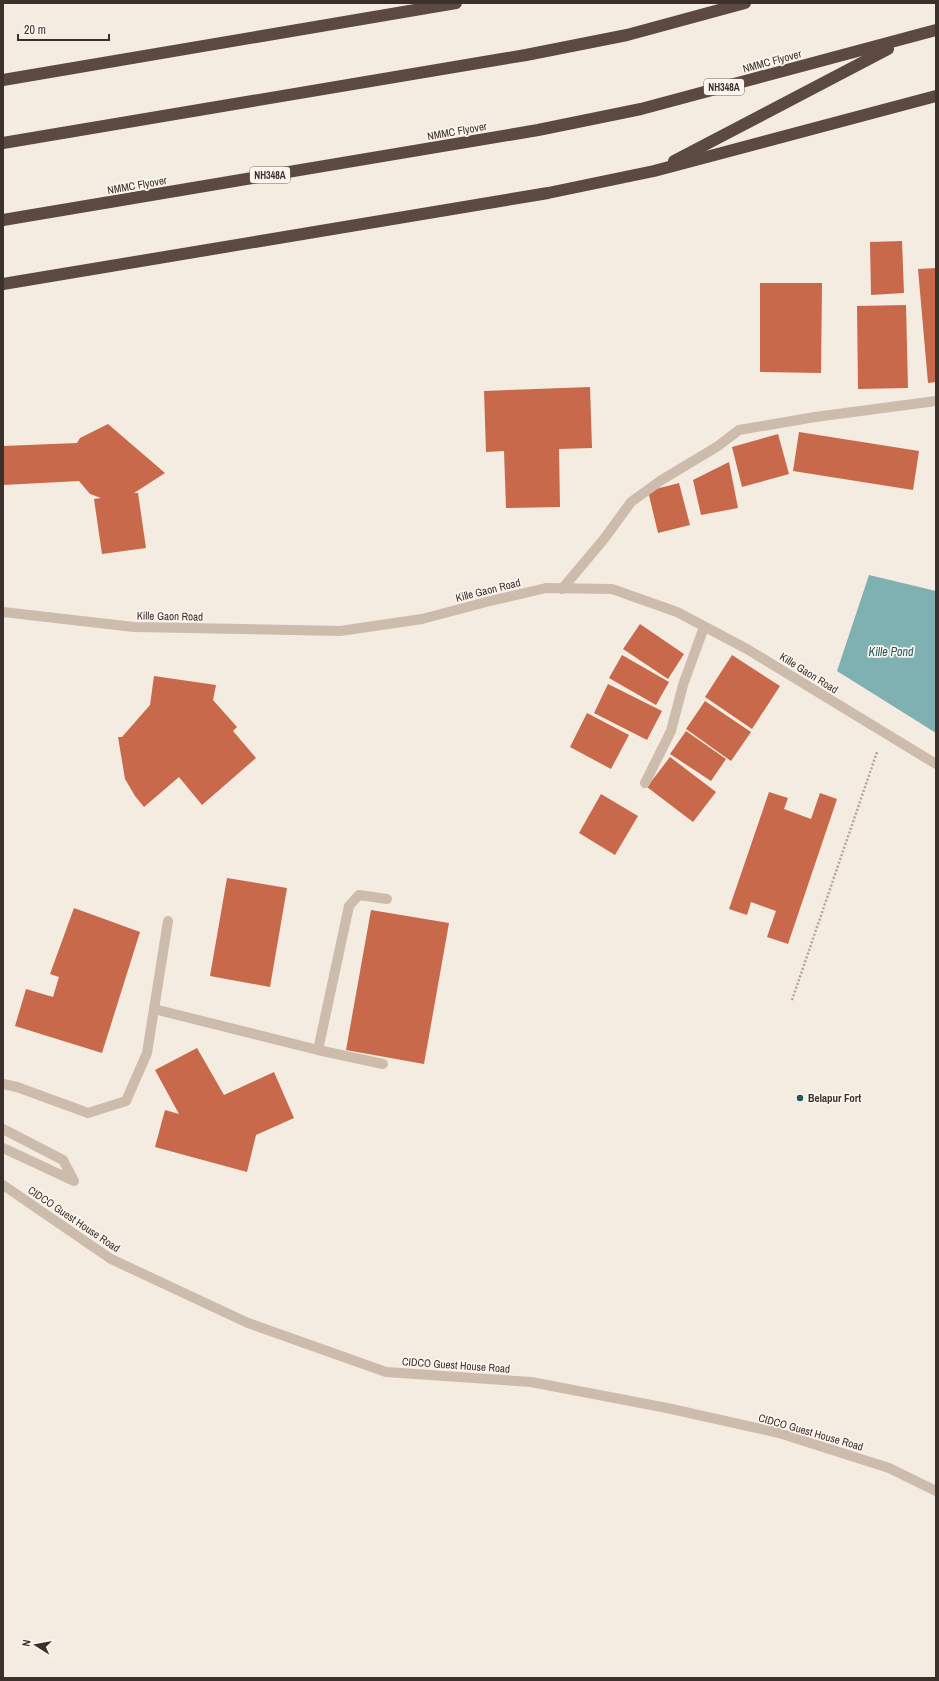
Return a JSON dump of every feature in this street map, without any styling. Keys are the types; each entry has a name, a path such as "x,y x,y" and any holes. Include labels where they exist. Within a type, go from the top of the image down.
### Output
{"highway":[{"path":"3,80 456,3"},
{"path":"3,143 526,55 627,35 745,3"},
{"name":"NH348A","path":"909,38 936,30"},
{"path":"654,172 909,38"},
{"name":"NMMC Flyover","path":"3,220 538,130 641,109 909,38"},
{"path":"3,284 548,193 654,172 936,96"}],"street":[{"path":"562,589 604,539 631,502 660,481 718,446 739,430 807,418 936,401"},
{"name":"Kille Gaon Road","path":"3,612 134,627 340,630 422,620 490,600 546,588 612,590 677,612 747,649 936,764"},
{"path":"645,782 671,730 683,685 704,627"},
{"path":"318,1050 348,906 359,895 387,899"},
{"path":"3,1084 17,1087 88,1112 126,1101 147,1053 168,920"},
{"path":"154,1009 318,1050 383,1064"},
{"path":"3,1129 63,1160 74,1181 3,1148"},
{"name":"CIDCO Guest House Road","path":"3,1185 111,1259 248,1323 386,1372 531,1382 674,1410 779,1433 889,1468 936,1491"}],"path":[{"path":"792,1000 884,733"}],"water":[{"name":"Kille Pond","path":"869,575 936,591 936,733 837,671"}],"building":[{"path":"902,241 904,293 871,295 870,242"},
{"path":"936,268 936,382 928,383 918,269"},
{"path":"760,283 822,283 821,373 760,372"},
{"path":"906,305 908,388 858,389 857,306"},
{"path":"590,387 592,448 559,449 560,507 506,508 504,451 486,452 484,391"},
{"path":"108,424 165,473 134,493 138,493 146,548 102,554 94,499 101,498 90,494 79,481 3,485 3,446 77,443 80,438"},
{"path":"799,432 919,451 913,490 793,471"},
{"path":"778,434 789,474 742,487 732,447"},
{"path":"729,462 738,508 701,515 693,480"},
{"path":"679,483 690,525 658,533 648,491"},
{"path":"640,624 684,654 668,679 623,649"},
{"path":"622,655 669,682 656,705 609,678"},
{"path":"732,655 780,686 752,729 705,697"},
{"path":"154,676 216,685 213,700 237,727 233,731 256,758 202,805 179,777 144,807 135,796 125,779 118,737 122,737 150,705"},
{"path":"608,684 662,711 647,740 594,713"},
{"path":"705,701 751,732 731,761 686,729"},
{"path":"587,713 629,735 611,769 570,747"},
{"path":"686,731 726,759 711,781 670,754"},
{"path":"670,757 716,792 693,822 647,787"},
{"path":"769,792 788,798 784,809 811,819 820,793 837,799 788,944 767,937 776,911 751,902 747,915 729,909"},
{"path":"601,794 638,816 615,855 579,833"},
{"path":"227,878 287,888 270,987 210,976"},
{"path":"74,908 140,932 102,1053 15,1026 26,989 53,997 59,977 50,974"},
{"path":"371,910 449,923 424,1064 346,1050"},
{"path":"197,1048 224,1095 274,1072 294,1118 256,1135 247,1172 155,1147 165,1110 179,1114 155,1070"}],"place":[{"name":"Belapur Fort","path":"800,1098"}]}
